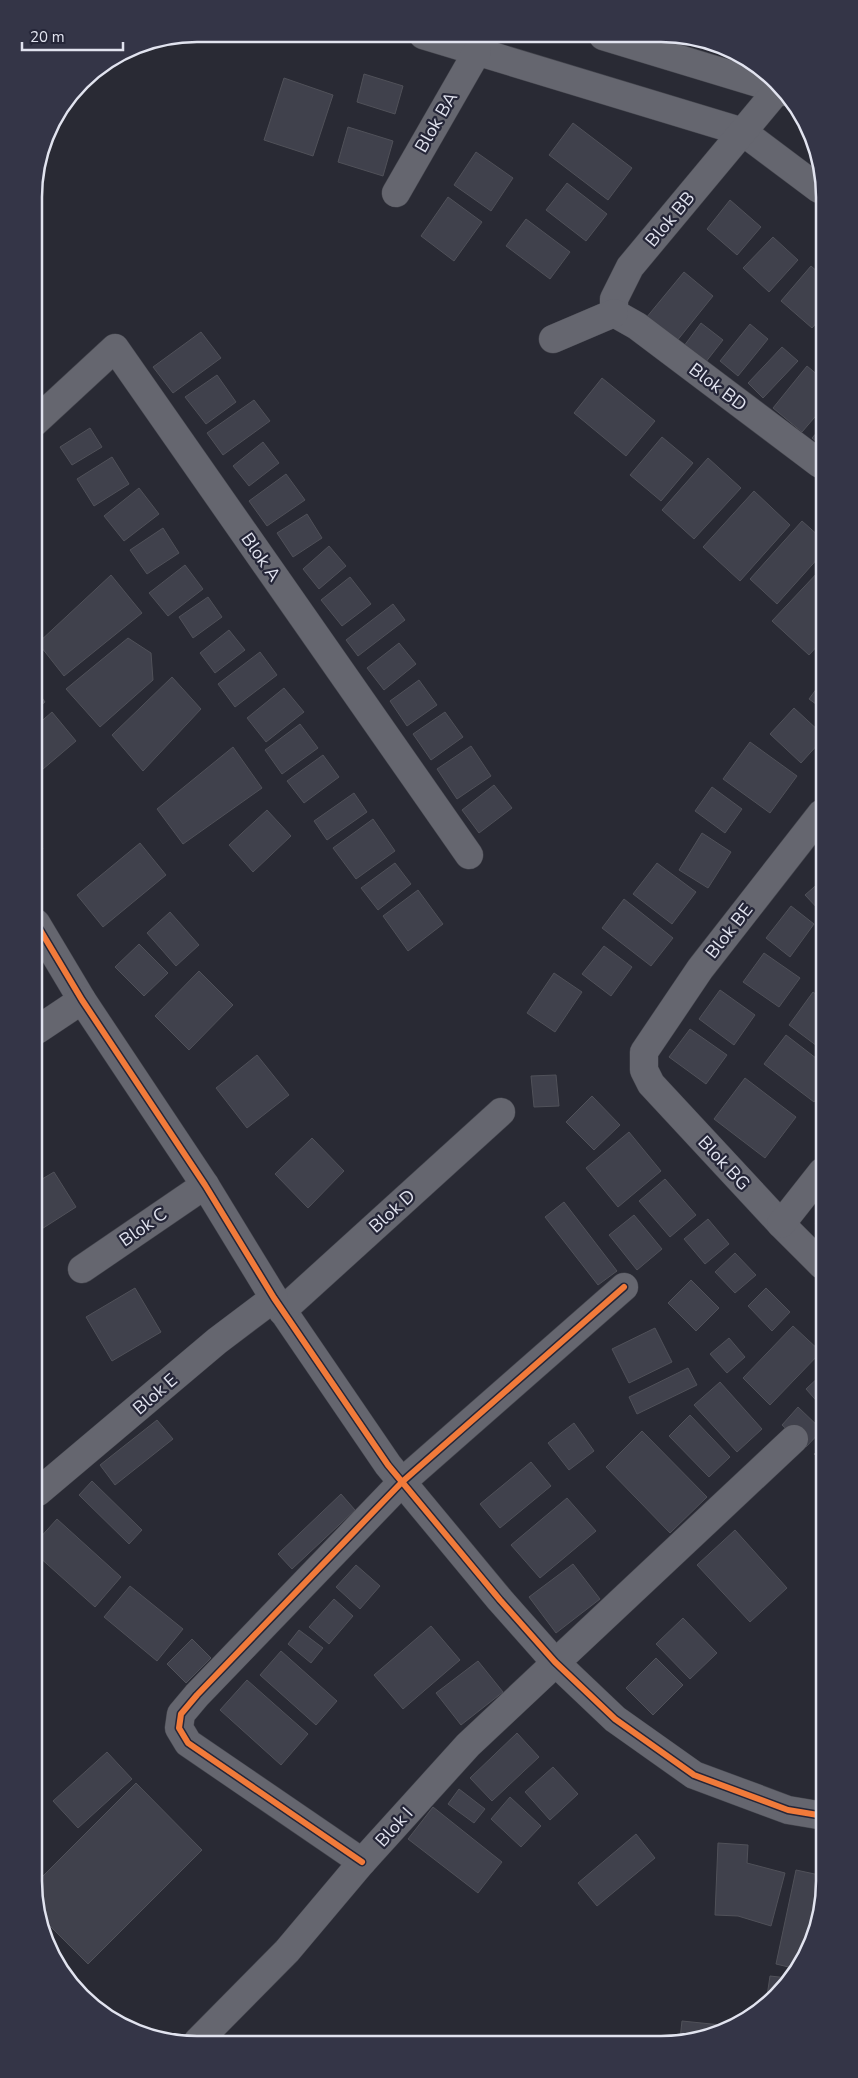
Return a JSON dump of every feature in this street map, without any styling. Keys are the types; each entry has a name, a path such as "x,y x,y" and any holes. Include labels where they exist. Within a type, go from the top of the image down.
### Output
{"street":[{"path":"447,42 742,132 815,186"},
{"path":"623,42 768,86"},
{"name":"Blok BA","path":"396,193 477,52"},
{"name":"Blok BB","path":"614,313 614,299 630,267 742,132 776,94"},
{"path":"554,339 614,313"},
{"name":"Blok BD","path":"614,313 637,326 816,461"},
{"name":"Blok A","path":"43,415 114,348 469,855"},
{"name":"Blok BE","path":"644,1052 700,969 816,821"},
{"path":"43,934 82,1000 204,1185 278,1304 388,1465 455,1548 555,1662 615,1719 694,1775 788,1810 815,1815"},
{"path":"43,1026 82,1000"},
{"name":"Blok BG","path":"644,1052 644,1070 651,1084 781,1224 815,1258"},
{"name":"Blok D","path":"278,1304 501,1112"},
{"path":"781,1224 815,1180"},
{"name":"Blok C","path":"82,1269 204,1185"},
{"path":"362,1862 188,1743 179,1728 181,1714 197,1695 402,1482 624,1287"},
{"name":"Blok E","path":"42,1488 218,1341 278,1304"},
{"name":"Blok I","path":"203,2036 287,1951 362,1862 468,1745 794,1439"}],"building":[{"path":"364,74 403,86 395,114 357,102"},
{"path":"284,78 333,95 313,156 264,140"},
{"path":"573,123 632,168 608,200 549,155"},
{"path":"348,127 393,141 383,176 338,162"},
{"path":"476,152 513,178 491,211 454,185"},
{"path":"567,183 607,214 586,241 546,210"},
{"path":"448,197 482,222 454,261 421,236"},
{"path":"730,200 761,227 737,255 707,229"},
{"path":"526,219 570,252 550,279 506,246"},
{"path":"773,237 798,260 769,292 743,268"},
{"path":"811,266 816,270 816,324 812,328 781,301"},
{"path":"684,272 713,296 676,342 646,318"},
{"path":"701,323 723,340 705,363 684,346"},
{"path":"750,324 768,339 738,376 720,361"},
{"path":"201,332 221,358 173,393 153,367"},
{"path":"782,347 798,361 763,398 748,383"},
{"path":"807,366 816,373 816,416 802,432 773,408"},
{"path":"217,375 236,402 206,424 185,397"},
{"path":"602,378 655,421 626,456 574,413"},
{"path":"254,400 270,421 223,455 207,433"},
{"path":"90,428 102,447 72,465 60,447"},
{"path":"662,437 693,463 661,501 630,475"},
{"path":"263,442 279,463 249,486 233,466"},
{"path":"112,457 129,484 94,506 77,479"},
{"path":"708,458 741,488 694,539 662,510"},
{"path":"286,474 305,500 267,526 249,501"},
{"path":"139,488 159,514 124,541 104,516"},
{"path":"754,491 790,525 740,581 703,547"},
{"path":"307,514 322,538 293,557 277,533"},
{"path":"802,521 816,533 816,561 777,604 750,579"},
{"path":"163,528 179,553 147,574 130,550"},
{"path":"329,546 346,566 319,589 303,569"},
{"path":"185,565 203,589 168,616 149,593"},
{"path":"816,574 816,648 809,655 772,621"},
{"path":"111,575 142,613 64,676 43,649 43,639"},
{"path":"350,577 371,604 342,626 321,600"},
{"path":"208,597 222,617 193,638 179,617"},
{"path":"393,604 405,620 358,656 346,640"},
{"path":"229,630 245,650 215,673 200,653"},
{"path":"128,638 151,653 153,680 100,727 66,689"},
{"path":"399,643 416,664 384,690 367,668"},
{"path":"260,652 277,675 235,707 218,684"},
{"path":"172,677 201,709 143,771 112,735"},
{"path":"419,680 437,705 407,726 390,701"},
{"path":"284,688 304,712 266,742 247,718"},
{"path":"816,690 816,704 809,699"},
{"path":"794,708 816,728 816,747 801,763 770,734"},
{"path":"52,712 76,741 43,769 43,720"},
{"path":"445,712 463,737 431,760 413,734"},
{"path":"300,724 318,748 282,774 265,750"},
{"path":"750,742 797,776 770,813 723,779"},
{"path":"471,746 491,776 457,799 437,769"},
{"path":"233,747 262,788 183,844 157,809"},
{"path":"323,755 339,777 304,803 287,781"},
{"path":"494,785 512,808 479,833 462,810"},
{"path":"712,787 742,809 725,833 695,811"},
{"path":"354,793 367,812 327,840 314,821"},
{"path":"267,810 291,836 253,872 229,845"},
{"path":"373,819 395,851 356,879 333,848"},
{"path":"702,833 731,852 708,888 679,870"},
{"path":"140,843 166,875 103,927 77,895"},
{"path":"395,863 411,884 378,910 361,888"},
{"path":"657,863 696,892 672,924 633,894"},
{"path":"816,886 816,906 805,895"},
{"path":"418,890 443,924 408,951 383,916"},
{"path":"624,899 673,938 651,966 602,928"},
{"path":"791,906 814,924 790,957 766,938"},
{"path":"170,912 199,945 176,966 147,933"},
{"path":"139,944 168,973 144,996 115,967"},
{"path":"604,946 632,967 611,996 582,974"},
{"path":"764,953 800,978 779,1007 743,982"},
{"path":"199,971 233,1005 189,1050 155,1016"},
{"path":"554,973 582,992 555,1032 527,1013"},
{"path":"720,990 755,1015 734,1045 699,1019"},
{"path":"813,992 816,994 815,1045 789,1025"},
{"path":"690,1029 727,1055 706,1084 669,1057"},
{"path":"786,1035 815,1058 815,1100 814,1102 764,1064"},
{"path":"257,1055 289,1095 247,1128 216,1088"},
{"path":"556,1075 559,1106 534,1107 531,1076"},
{"path":"745,1078 796,1117 765,1158 714,1119"},
{"path":"592,1096 620,1125 594,1150 566,1122"},
{"path":"629,1132 661,1171 618,1207 586,1168"},
{"path":"312,1138 344,1171 308,1208 275,1174"},
{"path":"54,1172 76,1207 42,1229 42,1179"},
{"path":"665,1179 696,1215 670,1237 639,1201"},
{"path":"564,1202 617,1271 598,1285 545,1217"},
{"path":"634,1215 662,1249 637,1270 609,1235"},
{"path":"708,1219 729,1244 705,1264 684,1239"},
{"path":"735,1253 756,1275 735,1293 715,1272"},
{"path":"691,1280 719,1308 696,1331 668,1303"},
{"path":"135,1288 161,1332 112,1361 86,1317"},
{"path":"766,1288 790,1312 772,1331 748,1306"},
{"path":"793,1326 815,1347 815,1358 770,1405 743,1378"},
{"path":"655,1328 672,1362 629,1383 612,1349"},
{"path":"729,1338 745,1357 727,1373 710,1354"},
{"path":"688,1368 697,1385 637,1414 629,1397"},
{"path":"815,1380 815,1399 806,1389"},
{"path":"720,1382 762,1429 737,1452 694,1405"},
{"path":"798,1407 815,1424 815,1437 806,1447 782,1425"},
{"path":"690,1415 730,1457 709,1477 669,1436"},
{"path":"157,1420 173,1439 115,1485 100,1465"},
{"path":"574,1423 594,1451 569,1470 548,1443"},
{"path":"642,1431 707,1497 670,1533 606,1467"},
{"path":"531,1462 551,1486 500,1528 480,1504"},
{"path":"92,1481 142,1530 129,1544 79,1495"},
{"path":"341,1494 355,1510 292,1569 278,1554"},
{"path":"567,1498 596,1531 540,1578 511,1545"},
{"path":"57,1519 121,1577 95,1607 42,1560 42,1535"},
{"path":"735,1530 787,1588 750,1622 697,1565"},
{"path":"573,1564 600,1599 556,1633 529,1597"},
{"path":"356,1565 380,1586 360,1609 336,1587"},
{"path":"130,1586 183,1629 157,1661 104,1617"},
{"path":"334,1599 353,1616 329,1644 309,1627"},
{"path":"683,1618 717,1653 690,1679 656,1644"},
{"path":"431,1626 460,1660 403,1709 374,1675"},
{"path":"299,1630 323,1648 311,1663 288,1644"},
{"path":"192,1639 211,1658 186,1683 167,1664"},
{"path":"281,1651 337,1701 316,1725 260,1675"},
{"path":"656,1658 683,1685 653,1715 626,1688"},
{"path":"478,1661 503,1692 461,1725 436,1693"},
{"path":"247,1680 308,1734 281,1765 220,1710"},
{"path":"517,1733 539,1757 492,1801 470,1778"},
{"path":"107,1752 132,1779 78,1828 53,1801"},
{"path":"553,1767 578,1794 550,1820 525,1792"},
{"path":"136,1783 202,1850 88,1964 49,1925 44,1901 42,1877"},
{"path":"459,1789 485,1809 474,1823 448,1804"},
{"path":"510,1797 541,1826 521,1847 491,1819"},
{"path":"433,1807 502,1862 478,1893 408,1839"},
{"path":"636,1834 655,1858 597,1906 578,1883"},
{"path":"718,1843 748,1845 747,1863 785,1873 771,1926 738,1916 715,1915"},
{"path":"796,1870 815,1874 813,1911 804,1940 789,1967 776,1964"},
{"path":"770,1976 782,1977 770,1990 768,1992"},
{"path":"682,2021 717,2025 701,2030 681,2034"}],"cycle path":[{"path":"43,934 82,1000 205,1185 274,1298 388,1465 500,1600 555,1662 615,1719 694,1775 788,1810 815,1815"},
{"path":"362,1862 188,1743 179,1728 181,1714 197,1695 402,1482 624,1287"}]}
